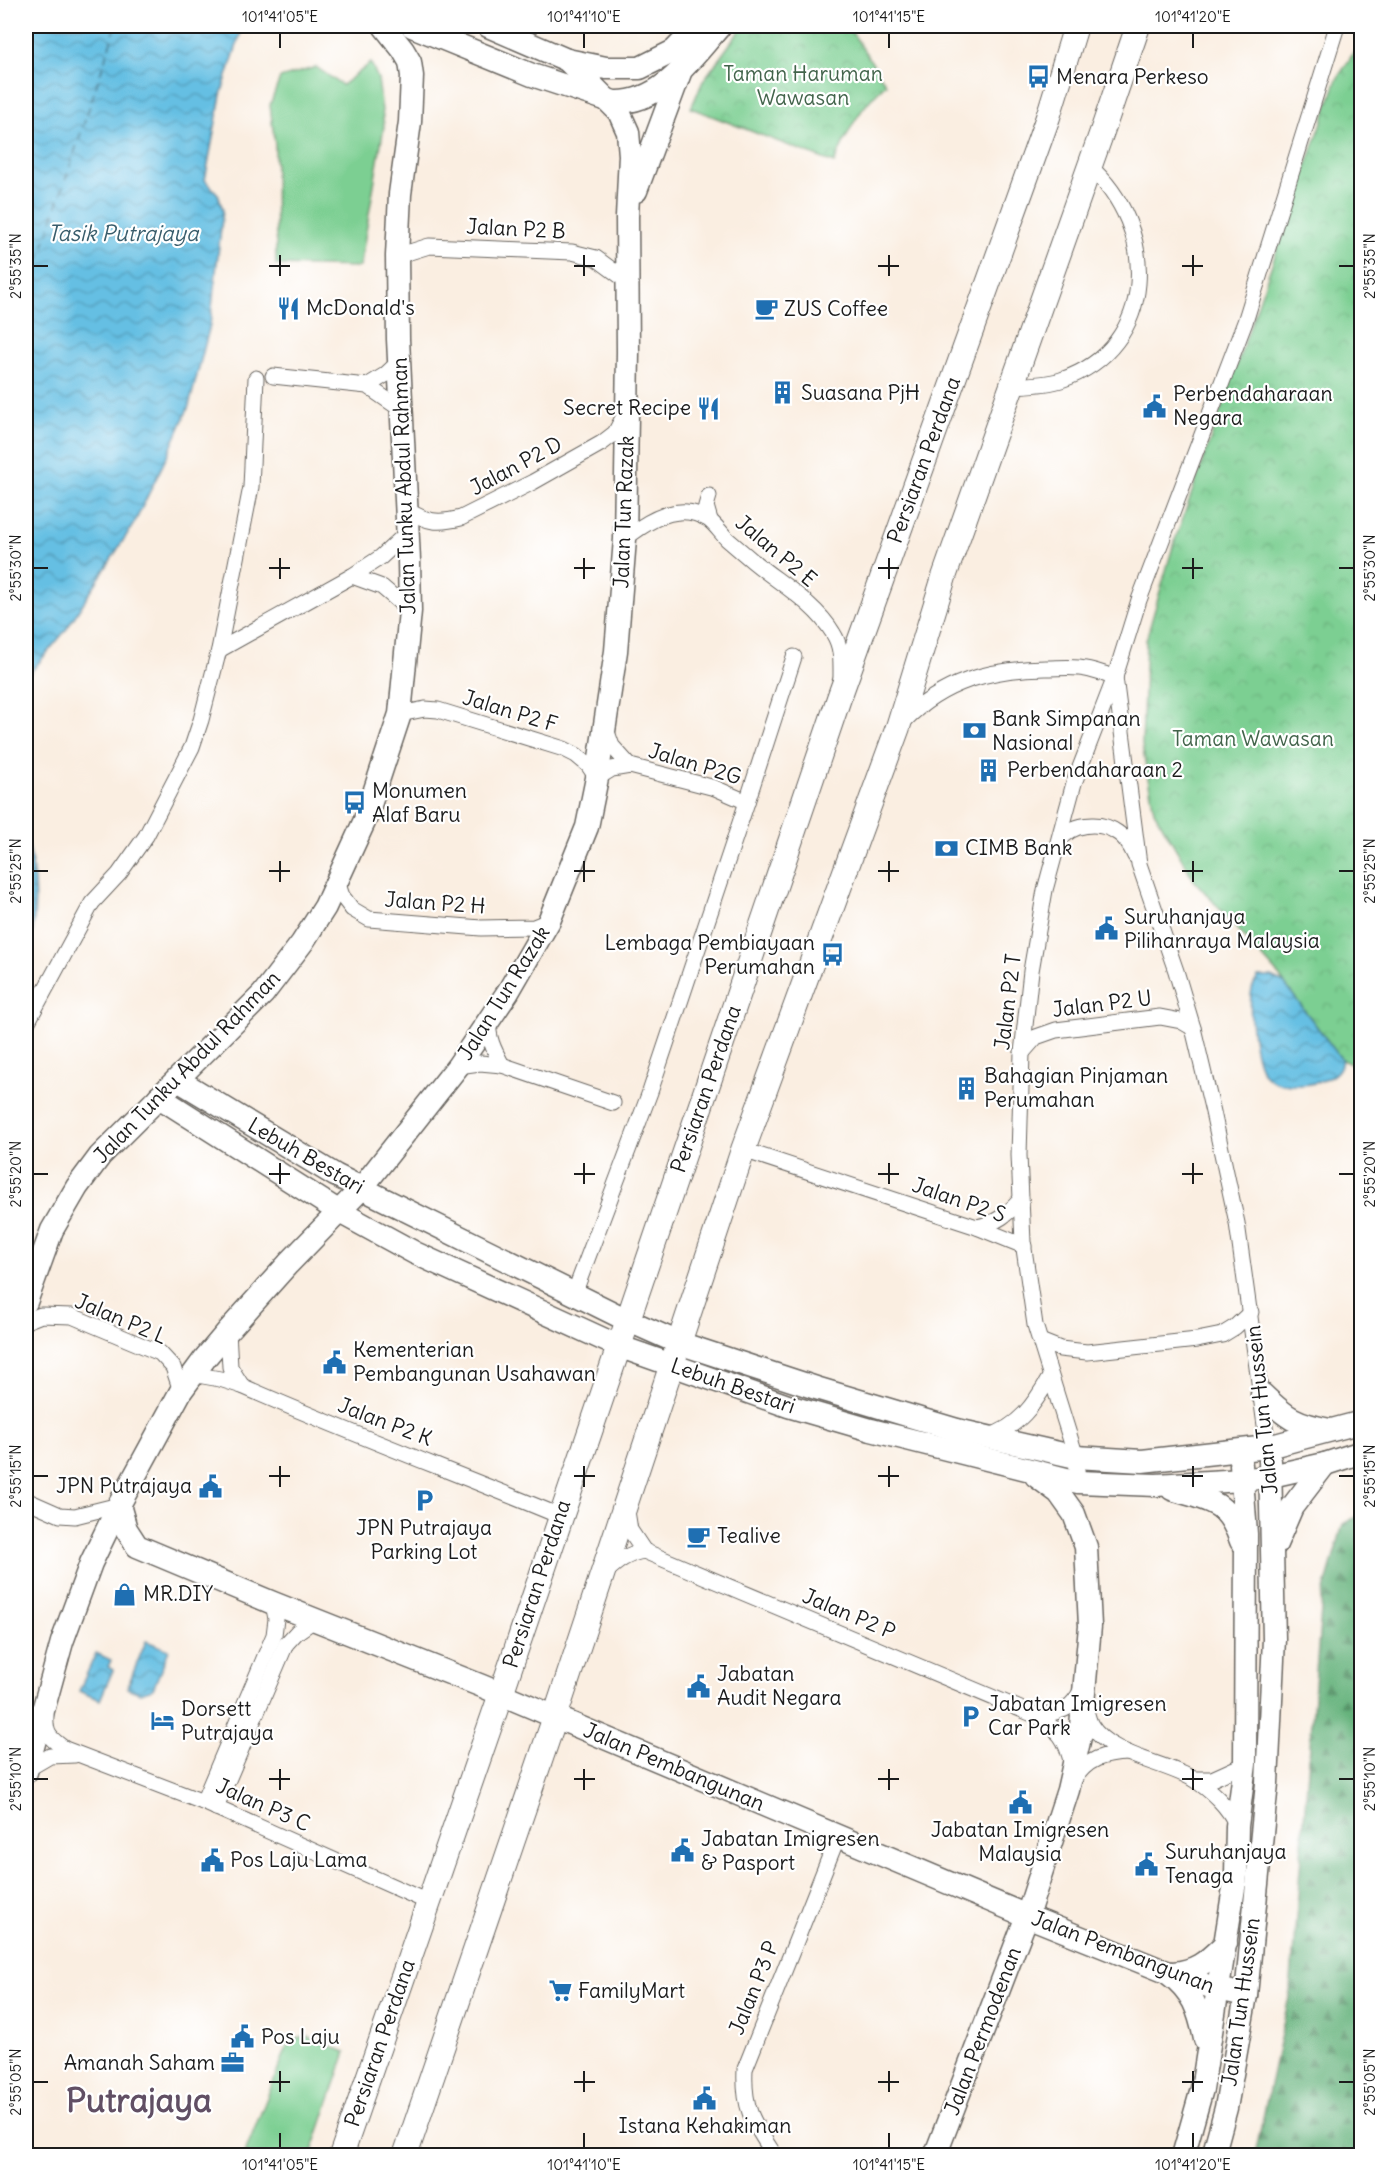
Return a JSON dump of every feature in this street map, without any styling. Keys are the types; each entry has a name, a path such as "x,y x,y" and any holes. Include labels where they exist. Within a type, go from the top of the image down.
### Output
{"main road":[{"name":"Persiaran Perdana","path":"341,2156 501,1694 839,698 1048,117 1076,26"},
{"path":"405,2156 555,1717 744,1150 897,727 944,577 1138,26"}],"street":[{"name":"Jalan Tunku Abdul Rahman","path":"26,1302 52,1230 76,1187 100,1156 263,993 302,943 325,907 365,820 400,714 410,611 397,256 400,194 410,122 412,76 410,62 384,26"},
{"path":"412,26 532,75 614,102 636,100 666,84 720,26"},
{"path":"488,26 567,60 606,68 640,68 674,51 698,26"},
{"name":"Jalan P2 T","path":"1078,1482 1076,1457 1035,1325 1024,1246 1019,1155 1022,1053 1030,971 1045,890 1074,783 1115,677 1138,600 1245,322 1337,26"},
{"name":"Jalan Tun Razak","path":"26,1771 62,1642 91,1563 119,1505 187,1383 228,1331 360,1189 458,1066 508,992 549,921 587,827 597,778 616,651 625,539 627,217 630,155 628,132 619,112 567,60"},
{"path":"627,217 682,68"},
{"path":"1011,386 1037,385 1061,380 1087,367 1105,354 1122,336 1132,312 1138,290 1139,269 1137,248 1131,227 1121,207 1099,175 1089,166"},
{"name":"Jalan P2 B","path":"397,256 429,246 572,252 596,258 627,281"},
{"path":"367,386 385,375 400,361"},
{"path":"273,376 367,386 402,410"},
{"path":"26,1025 92,903 135,853 192,747 219,650 251,487 256,378"},
{"name":"Jalan P2 D","path":"408,521 450,521 461,518 533,482 602,444 624,421 627,409"},
{"path":"709,496 706,506 710,520"},
{"name":"Jalan P2 E","path":"625,539 638,529 668,514 688,512 710,520 753,562 805,602 834,633 841,651 839,698"},
{"path":"219,650 352,576 381,557 408,521"},
{"path":"352,576 382,587 410,611"},
{"path":"574,1294 650,1092 794,657"},
{"path":"897,727 930,697 953,685 998,672 1016,669 1079,668 1115,677"},
{"name":"Jalan Tun Hussein","path":"1115,677 1139,864 1193,1028 1237,1223 1251,1312 1271,1476 1274,1639 1267,1783 1246,1995 1226,2108 1213,2156"},
{"name":"Jalan P2 F","path":"400,714 425,709 438,710 552,745 576,755 588,765 597,778"},
{"path":"605,723 612,746 630,766"},
{"path":"597,778 612,769 630,766"},
{"name":"Jalan P2G","path":"630,766 715,788 747,802"},
{"path":"1056,848 1062,837 1071,830 1083,825 1096,824 1119,833 1128,842 1139,864"},
{"name":"Jalan P2 H","path":"337,881 342,896 352,909 369,919 481,928 534,927 549,921"},
{"name":"Jalan P2 U","path":"1022,1053 1036,1037 1056,1030 1160,1017 1182,1021 1193,1028"},
{"path":"489,1020 488,1031 502,1065"},
{"path":"458,1066 480,1063 502,1065 613,1103"},
{"name":"Lebuh Bestari","path":"178,1080 360,1189 627,1320 675,1355 788,1406 872,1430 1078,1482 1156,1485 1243,1480 1325,1464 1362,1452"},
{"name":"Lebuh Bestari","path":"159,1097 338,1211 415,1253 618,1346 675,1355 816,1388 987,1437 1076,1457 1143,1461 1268,1448 1362,1422"},
{"name":"Jalan P2 S","path":"744,1150 977,1227 1024,1246"},
{"path":"977,1227 993,1224 1006,1215 1021,1199"},
{"path":"1040,1341 1060,1349 1087,1352 1197,1340 1222,1335 1235,1327 1251,1312"},
{"name":"Jalan P2 L","path":"26,1321 41,1315 72,1316 160,1353 187,1383"},
{"path":"228,1331 230,1367 242,1386"},
{"path":"987,1437 1007,1430 1021,1420 1036,1403 1050,1377"},
{"name":"Jalan P2 K","path":"187,1383 220,1379 242,1386 378,1444 431,1463 560,1516"},
{"path":"1262,1394 1285,1416 1310,1426 1334,1430"},
{"name":"Jalan Tun Hussein","path":"1182,2156 1202,2089 1236,1875 1237,1826 1245,1764 1245,1578 1243,1480 1240,1451"},
{"path":"1273,1553 1292,1507 1325,1464"},
{"name":"Jalan Permodenan","path":"935,2156 1027,1916 1070,1780 1080,1737 1090,1626 1086,1547 1074,1514 1059,1493 1027,1470"},
{"path":"1156,1485 1212,1501 1222,1507 1230,1516 1239,1535 1245,1578"},
{"path":"26,1500 60,1515 75,1516 119,1505 126,1529 137,1546 114,1551 91,1563"},
{"path":"600,1579 621,1558 644,1551 630,1530 626,1502"},
{"name":"Jalan Pembangunan","path":"137,1546 314,1620 501,1694 1027,1916 1168,1972 1217,1989 1246,1995"},
{"name":"Jalan P2 P","path":"644,1551 1037,1716 1057,1729 1066,1745 1070,1780"},
{"path":"210,1805 274,1635 276,1619 273,1603"},
{"path":"210,1805 286,1644 297,1632 314,1620"},
{"path":"1037,1716 1064,1710 1074,1704 1083,1693"},
{"path":"1083,1693 1092,1726 1107,1741 1128,1753 1193,1779 1224,1803 1232,1813 1237,1826"},
{"name":"Jalan P3 C","path":"46,1703 45,1729 50,1737 64,1749 210,1805 428,1902"},
{"path":"1070,1780 1095,1759 1107,1754 1128,1753"},
{"name":"Jalan P3 C","path":"26,1771 50,1756 78,1755"},
{"path":"1193,1779 1212,1779 1245,1764"},
{"name":"Jalan P3 P","path":"775,2156 751,2119 746,2103 745,2069 838,1836"},
{"path":"1168,1972 1187,1972 1203,1965 1226,1943"},
{"path":"1168,1972 1178,1981 1198,2009 1205,2039 1202,2089"}],"green space":[{"name":"Taman Haruman Wawasan","path":"743,26 848,26 886,84 868,102 855,120 834,163 691,108 703,81"},
{"name":"Taman Wawasan","path":"1361,41 1361,1069 1342,1060 1275,971 1194,880 1154,811 1142,745 1146,640 1173,546 1337,79"},
{"path":"371,63 378,79 384,126 360,267 276,265 275,145 270,105 280,78 316,67 342,85"},
{"path":"1361,1514 1361,2155 1255,2155 1290,1992 1322,1598 1343,1524"},
{"path":"307,2037 346,2052 311,2155 244,2155 290,2040"}],"water":[{"name":"Tasik Putrajaya","path":"26,26 243,26 221,95 205,180 218,194 223,210 210,325 189,406 135,522 66,630 26,678"},
{"path":"26,836 33,869 35,900 33,932 26,965 30,908"},
{"path":"1258,977 1271,977 1284,983 1342,1060 1340,1068 1333,1075 1325,1080 1304,1085 1282,1084 1266,1076 1255,1048 1251,1021 1252,989"},
{"path":"146,1641 169,1650 153,1689 140,1693 127,1688"},
{"path":"96,1653 111,1660 108,1667 113,1670 100,1700 79,1691"}],"ferry route":[{"path":"26,300 116,26"}],"place":[{"name":"Menara Perkeso","path":"1038,77"},
{"name":"McDonald's","path":"288,308"},
{"name":"ZUS Coffee","path":"766,309"},
{"name":"Suasana PjH","path":"783,393"},
{"name":"Perbendaharaan Negara","path":"1155,406"},
{"name":"Secret Recipe","path":"709,408"},
{"name":"Bank Simpanan Nasional","path":"974,731"},
{"name":"Perbendaharaan 2","path":"989,770"},
{"name":"Monumen Alaf Baru","path":"354,803"},
{"name":"CIMB Bank","path":"947,848"},
{"name":"Suruhanjaya Pilihanraya Malaysia","path":"1106,929"},
{"name":"Lembaga Pembiayaan Perumahan","path":"833,955"},
{"name":"Bahagian Pinjaman Perumahan","path":"966,1088"},
{"name":"Kementerian Pembangunan Usahawan","path":"335,1362"},
{"name":"JPN Putrajaya","path":"210,1486"},
{"name":"JPN Putrajaya Parking Lot","path":"424,1500"},
{"name":"Tealive","path":"699,1536"},
{"name":"MR.DIY","path":"125,1594"},
{"name":"Jabatan Audit Negara","path":"699,1686"},
{"name":"Jabatan Imigresen Car Park","path":"970,1716"},
{"name":"Dorsett Putrajaya","path":"163,1721"},
{"name":"Jabatan Imigresen Malaysia","path":"1020,1802"},
{"name":"Jabatan Imigresen & Pasport","path":"683,1851"},
{"name":"Pos Laju Lama","path":"212,1860"},
{"name":"Suruhanjaya Tenaga","path":"1147,1864"},
{"name":"FamilyMart","path":"560,1991"},
{"name":"Pos Laju","path":"243,2037"},
{"name":"Amanah Saham","path":"233,2063"},
{"name":"Istana Kehakiman","path":"705,2098"}],"district":[{"name":"Putrajaya","path":"139,2100"}]}
